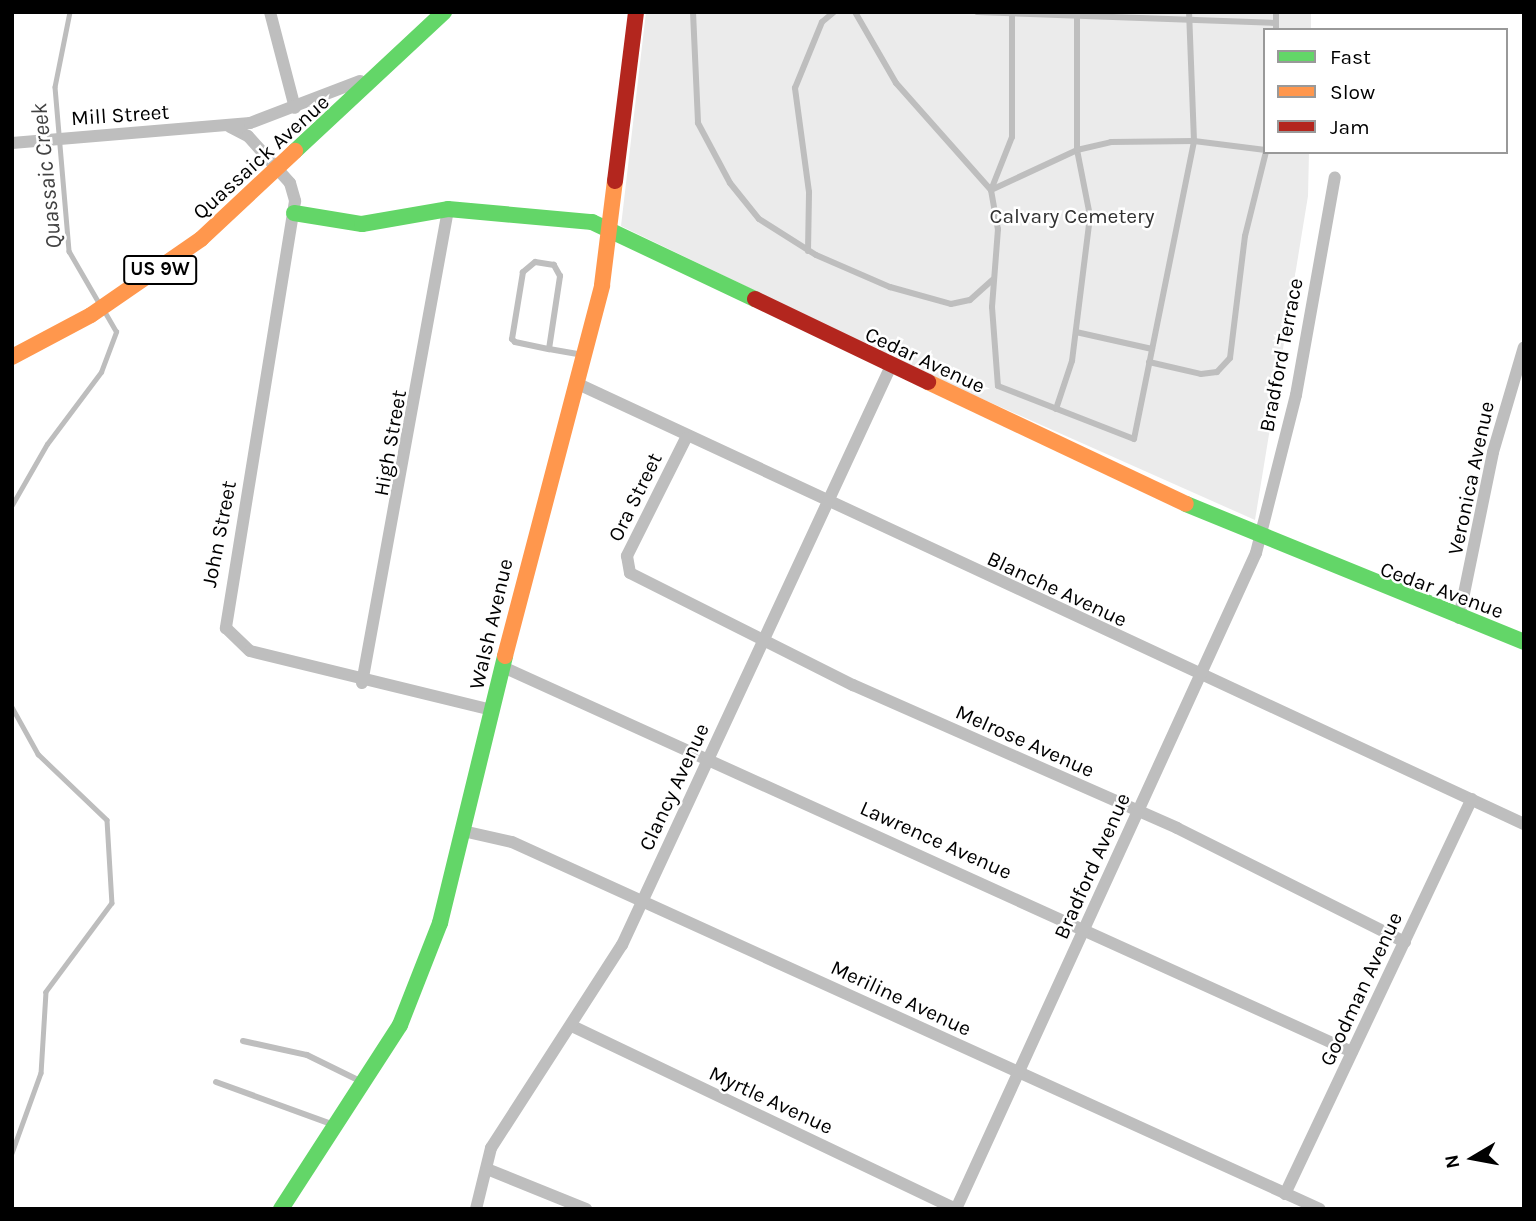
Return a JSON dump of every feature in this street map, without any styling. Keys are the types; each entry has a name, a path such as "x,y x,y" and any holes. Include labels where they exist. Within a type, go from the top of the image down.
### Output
{"main road":[{"name":"Quassaick Avenue","path":"12,357 91,315 226,219 280,171 444,12"},
{"name":"Walsh Avenue","path":"281,1209 363,1082 424,975 463,831 611,236 636,12"},
{"name":"Cedar Avenue","path":"294,213 362,224 448,209 592,222 611,236 1259,539 1524,642"}],"street":[{"path":"270,12 295,108"},
{"path":"422,12 425,30"},
{"name":"Mill Street","path":"12,143 230,127 295,108 383,72"},
{"path":"230,127 280,171"},
{"name":"John Street","path":"280,171 294,191 294,213 226,628 250,651 362,683 492,710"},
{"name":"Bradford Terrace","path":"1259,539 1296,395 1335,177"},
{"name":"High Street","path":"362,683 448,209"},
{"name":"Veronica Avenue","path":"1459,618 1493,452 1524,347"},
{"name":"Clancy Avenue","path":"476,1209 491,1148 572,1026 643,901 825,502 890,368"},
{"name":"Blanche Avenue","path":"576,383 686,438 1199,677 1524,824"},
{"name":"Ora Street","path":"630,573 626,556 686,438"},
{"name":"Bradford Avenue","path":"955,1209 1085,930 1259,539"},
{"name":"Melrose Avenue","path":"630,573 762,642 1137,811 1405,942"},
{"name":"Lawrence Avenue","path":"503,667 1352,1052"},
{"name":"Goodman Avenue","path":"1285,1194 1472,799"},
{"name":"Meriline Avenue","path":"463,831 512,842 1320,1209"},
{"name":"Myrtle Avenue","path":"572,1026 955,1209"},
{"path":"487,1169 586,1209"}],"lane":[{"path":"693,12 692,87 713,156 760,219 808,251 890,287 951,304 970,300 992,280"},
{"path":"808,251 809,192 795,88 822,22 834,12"},
{"path":"855,12 896,83 991,190 998,229 992,280 998,386 1134,439 1194,141 1189,16"},
{"path":"977,12 1189,16 1276,26 1276,12"},
{"path":"991,190 1012,137 1012,13"},
{"path":"1056,409 1076,332 1090,216 1077,150 1077,14"},
{"path":"991,190 1077,150 1111,142 1194,141 1263,151"},
{"path":"1149,362 1201,374 1217,372 1230,358 1245,236 1264,154"},
{"path":"549,349 560,276 554,265 535,262 523,272 512,338 549,349 583,355"},
{"path":"1076,332 1152,349"},
{"path":"243,1041 307,1055 363,1082"},
{"path":"216,1082 335,1125"}],"path":[{"path":"12,186 12,246"}],"green space":[{"name":"Calvary Cemetery","path":"646,12 1311,12 1311,28 1263,28 1263,154 1309,154 1308,196 1255,520 951,385 621,226"}],"waterway":[{"name":"Quassaic Creek","path":"70,12 55,87 69,251 98,301"},
{"name":"Quassaic Creek","path":"12,505 47,444 101,372 116,332 106,315"},
{"name":"Quassaic Creek","path":"12,707 38,754 107,820 112,903 46,992 41,1073 12,1153"}],"traffic: fast":[{"path":"295,151 444,12"},
{"path":"294,213 362,224 448,209 592,222 755,299"},
{"path":"1186,504 1524,642"},
{"path":"281,1209 400,1025 440,923 505,656"}],"traffic: slow":[{"path":"12,357 91,315 201,239 295,151"},
{"path":"505,656 602,285 615,181"},
{"path":"928,382 1186,504"}],"traffic: jam":[{"path":"615,181 636,12"},
{"path":"755,299 928,382"}]}
